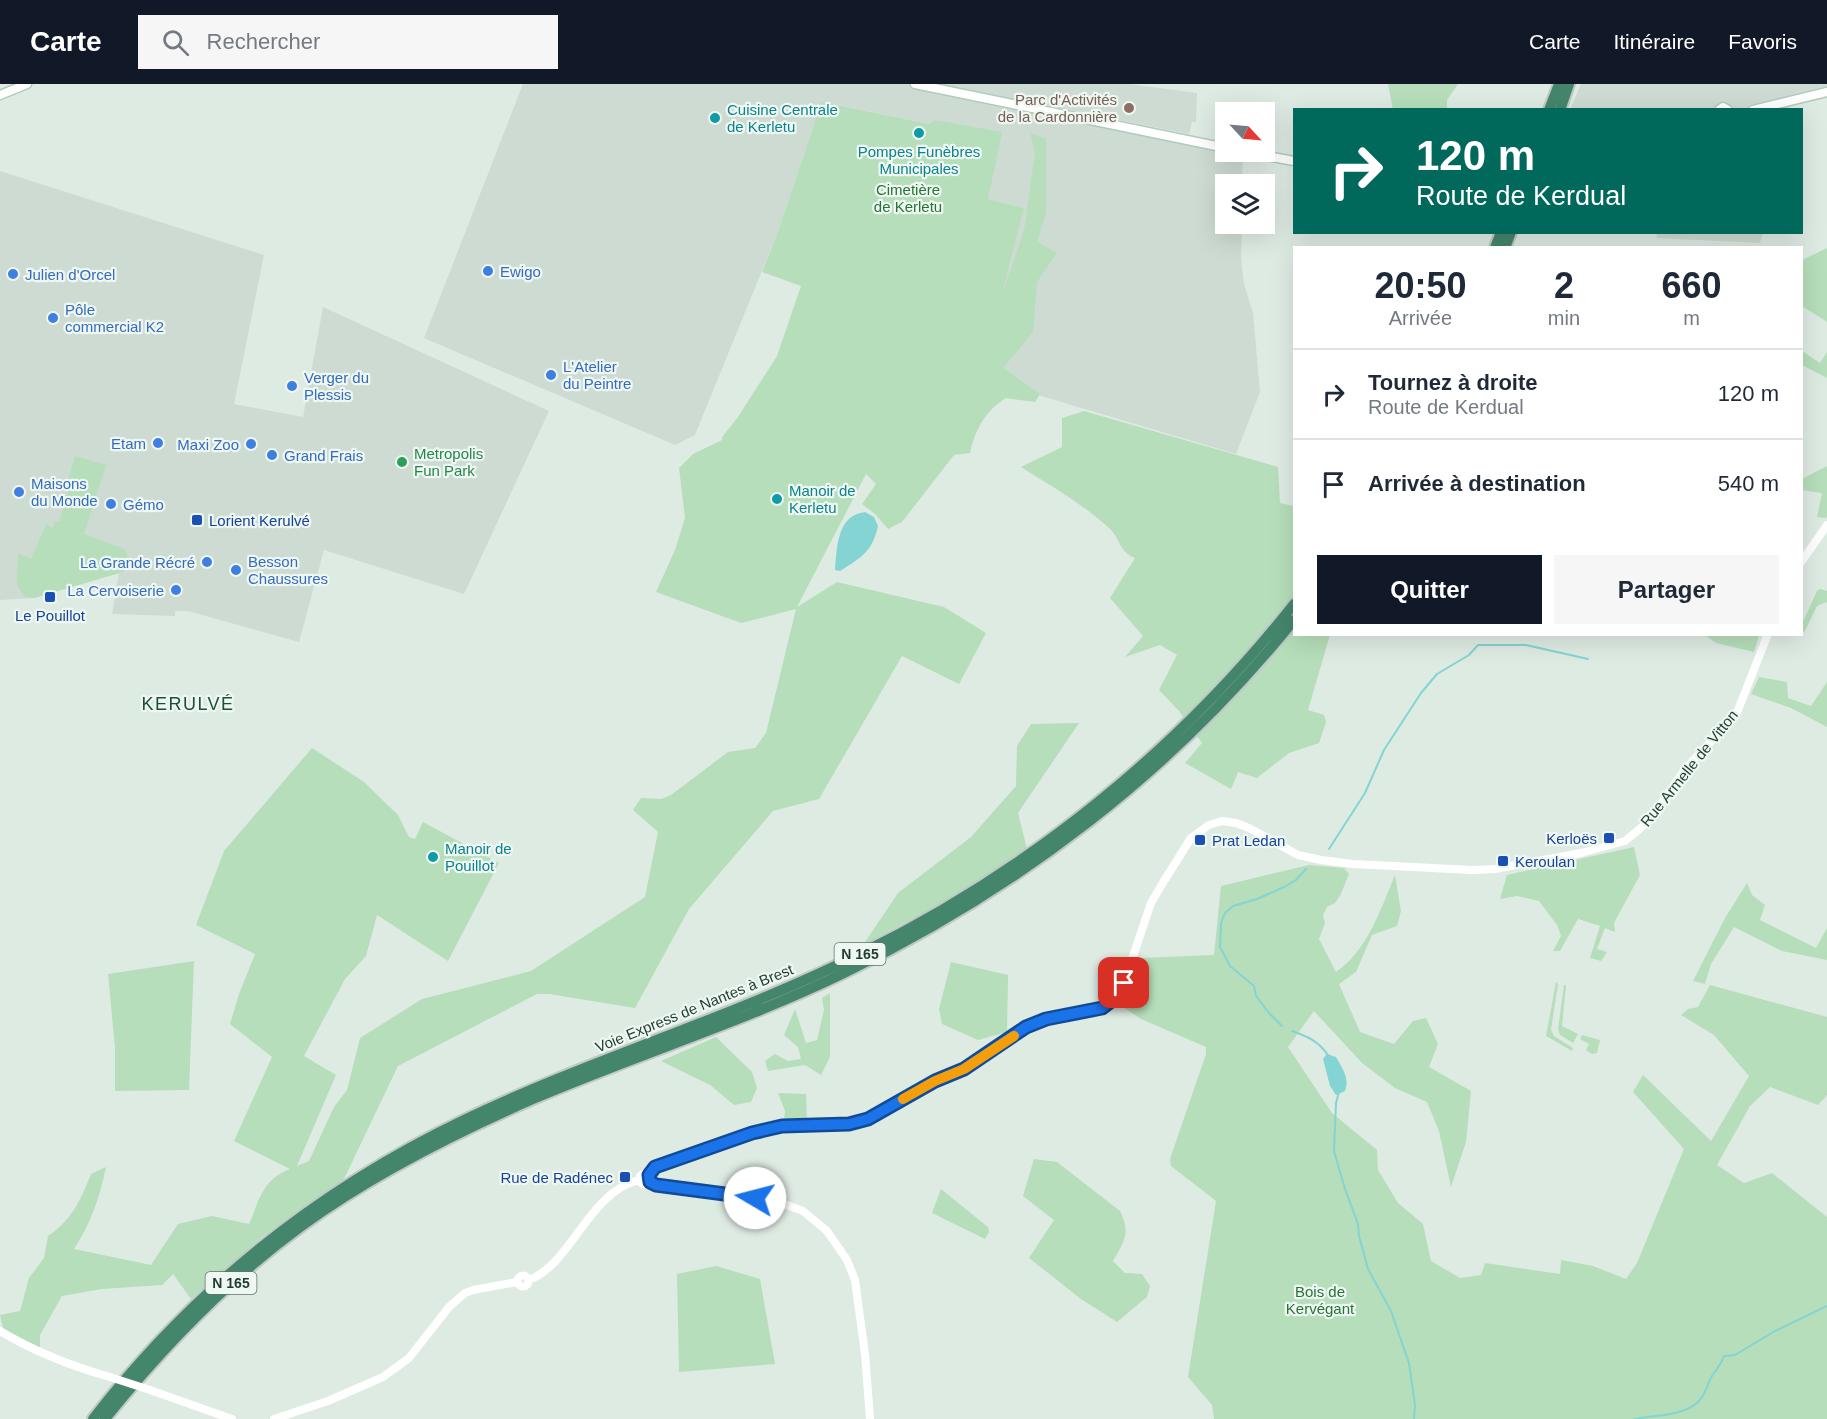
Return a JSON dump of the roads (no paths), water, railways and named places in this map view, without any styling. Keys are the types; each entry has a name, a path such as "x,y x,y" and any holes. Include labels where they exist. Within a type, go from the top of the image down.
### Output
{"highway":[{"path":"1550,108 1559,84"},
{"path":"1561,108 1569,84"},
{"name":"Voie Express de Nantes à Brest","path":"93,1419 151,1350 194,1305 229,1273 298,1217 376,1167 437,1133 518,1095 760,999 837,965 930,917 1026,858 1104,798 1169,741 1250,659 1293,605"},
{"name":"Voie Express de Nantes à Brest","path":"105,1419 150,1364 199,1313 235,1280 304,1224 381,1175 442,1142 532,1100 764,1008 840,975 952,916 1030,866 1094,818 1159,764 1224,700 1293,621"}],"main road":[{"path":"0,95 27,84"},
{"path":"915,84 1215,146"},
{"path":"1761,108 1827,92"},
{"path":"1275,158 1293,161"}],"street":[{"path":"1803,560 1827,525"},
{"name":"Rue Armelle de Vitton","path":"649,1178 655,1167 752,1133 782,1126 849,1124 868,1119 935,1081 964,1069 1026,1027 1046,1019 1102,1008 1115,998 1124,983 1151,903 1191,838 1209,825 1222,821 1236,823 1298,855 1353,864 1494,869 1581,853 1625,841 1648,822 1686,768 1736,715 1767,636"},
{"path":"274,1419 328,1401 383,1377 409,1358 449,1307 465,1293 517,1282 522,1275 527,1276 528,1280 544,1273 591,1215 613,1194 639,1180 643,1184 649,1178 656,1185 776,1201 803,1211 827,1231 847,1260 855,1280 870,1419"},
{"path":"0,1331 60,1360 232,1419"}],"water":[{"path":"865,512 874,517 878,526 873,542 860,557 840,571 835,570 838,542 844,526 856,514"},
{"path":"1327,1054 1336,1057 1346,1077 1345,1091 1336,1095 1330,1086 1323,1059"}],"waterway":[{"path":"1329,849 1365,793 1384,750 1421,693 1437,674 1469,655 1478,645 1526,645 1588,659"},
{"path":"1282,1026 1256,996 1254,986 1230,966 1220,947 1221,923 1225,913 1233,906 1257,899 1284,887 1296,880 1306,869"},
{"path":"1292,1031 1312,1040 1328,1055"},
{"path":"1339,1092 1336,1103 1334,1151 1358,1224 1368,1269 1391,1311 1409,1363 1415,1405 1414,1419"},
{"path":"1635,1419 1678,1412 1693,1406 1703,1395 1724,1356 1735,1355 1775,1331 1827,1306"}],"place":[{"name":"Parc d'Activités de la Cardonnière","path":"1129,108"},
{"name":"Cuisine Centrale de Kerletu","path":"715,118"},
{"name":"Pompes Funèbres Municipales","path":"919,133"},
{"name":"Ewigo","path":"488,271"},
{"name":"Julien d'Orcel","path":"13,274"},
{"name":"Pôle commercial K2","path":"53,318"},
{"name":"L'Atelier du Peintre","path":"551,375"},
{"name":"Verger du Plessis","path":"292,386"},
{"name":"Etam","path":"158,443"},
{"name":"Maxi Zoo","path":"251,444"},
{"name":"Grand Frais","path":"272,455"},
{"name":"Metropolis Fun Park","path":"402,462"},
{"name":"Maisons du Monde","path":"19,492"},
{"name":"Manoir de Kerletu","path":"777,499"},
{"name":"Gémo","path":"111,504"},
{"name":"Lorient Kerulvé","path":"197,520"},
{"name":"La Grande Récré","path":"207,562"},
{"name":"Besson Chaussures","path":"236,570"},
{"name":"La Cervoiserie","path":"176,590"},
{"name":"Le Pouillot","path":"50,597"},
{"name":"Kerloës","path":"1609,838"},
{"name":"Prat Ledan","path":"1200,840"},
{"name":"Manoir de Pouillot","path":"433,857"},
{"name":"Keroulan","path":"1503,861"},
{"name":"Rue de Radénec","path":"625,1177"}],"district":[{"name":"KERULVÉ","path":"188,704"}],"park label":[{"name":"Cimetière de Kerletu","path":"908,198"},
{"name":"Bois de Kervégant","path":"1320,1300"}]}
